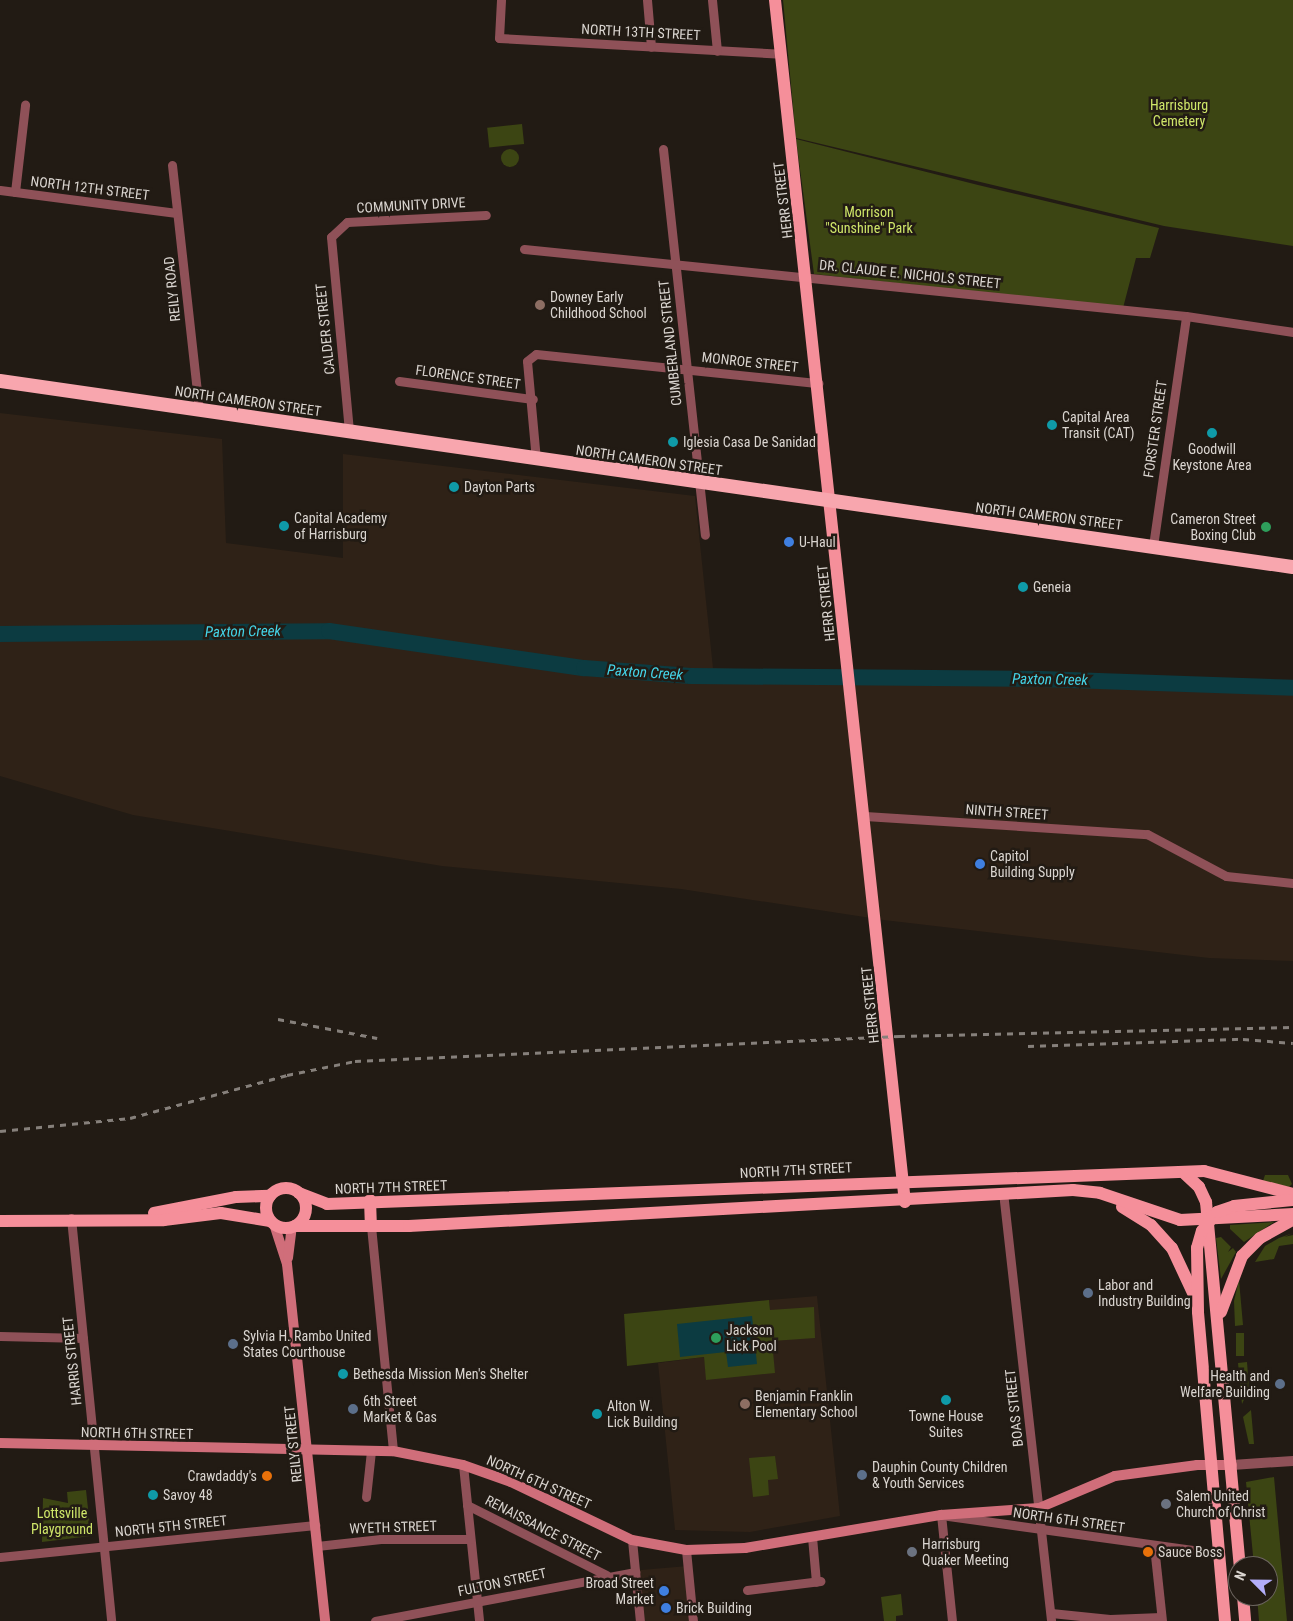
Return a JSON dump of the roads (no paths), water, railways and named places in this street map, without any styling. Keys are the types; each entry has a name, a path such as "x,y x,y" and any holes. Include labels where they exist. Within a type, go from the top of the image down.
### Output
{"highway":[{"name":"NORTH CAMERON STREET","path":"0,382 349,431 830,504 1153,546 1293,567"}],"main road":[{"name":"HERR STREET","path":"775,0 819,383 830,504 905,1202"},
{"path":"1182,1172 1204,1194 1220,1327 1239,1556"},
{"name":"NORTH 7TH STREET","path":"118,1218 236,1197 270,1196 282,1188 327,1204 370,1200 903,1180 1215,1172 1293,1194"},
{"name":"NORTH 7TH STREET","path":"0,1220 238,1214 272,1223 294,1226 371,1226 905,1202 1003,1192 1086,1190 1166,1217 1208,1221 1293,1214"},
{"path":"1086,1190 1114,1202 1164,1237 1186,1272 1198,1312"},
{"path":"294,1226 306,1211 299,1193"},
{"path":"270,1196 266,1208 272,1223"},
{"path":"370,1200 371,1226"},
{"path":"1225,1621 1198,1312 1198,1248 1208,1221 1234,1206 1293,1200"},
{"path":"1220,1327 1226,1292 1242,1256 1260,1238 1293,1220"},
{"name":"REILY STREET","path":"272,1223 287,1264 325,1621"},
{"name":"REILY STREET","path":"287,1264 294,1226"},
{"name":"NORTH 6TH STREET","path":"0,1443 308,1453 393,1451 463,1465 511,1482 632,1540 686,1550 745,1548 941,1515 1039,1508 1115,1476 1212,1465 1232,1465"},
{"path":"1244,1606 1245,1621"}],"street":[{"name":"NORTH 13TH STREET","path":"501,0 499,38 781,54"},
{"path":"647,0 651,47"},
{"path":"712,0 717,50"},
{"path":"15,192 25,105"},
{"name":"CUMBERLAND STREET","path":"664,149 705,535"},
{"name":"REILY ROAD","path":"172,165 199,411"},
{"name":"NORTH 12TH STREET","path":"0,190 177,213"},
{"name":"COMMUNITY DRIVE","path":"339,227 347,222 486,216"},
{"name":"CALDER STREET","path":"339,227 331,236 331,252 349,431"},
{"name":"DR. CLAUDE E. NICHOLS STREET","path":"524,249 1186,316 1293,332"},
{"name":"FORSTER STREET","path":"1153,546 1186,316"},
{"name":"MONROE STREET","path":"533,400 530,356 686,369 819,383"},
{"name":"FLORENCE STREET","path":"399,381 533,400"},
{"path":"533,400 536,460"},
{"name":"NINTH STREET","path":"865,816 1147,834 1226,876 1293,884"},
{"name":"BOAS STREET","path":"1003,1192 1051,1617"},
{"name":"HARRIS STREET","path":"71,1218 111,1621"},
{"path":"371,1226 393,1451"},
{"path":"0,1336 83,1338"},
{"path":"366,1497 371,1452"},
{"path":"1232,1465 1293,1461"},
{"path":"463,1465 479,1621"},
{"name":"RENAISSANCE STREET","path":"467,1505 606,1576"},
{"path":"941,1515 952,1621"},
{"name":"NORTH 6TH STREET","path":"941,1515 1193,1550"},
{"name":"NORTH 5TH STREET","path":"0,1557 315,1525"},
{"path":"747,1590 818,1582 812,1537"},
{"name":"WYETH STREET","path":"317,1546 381,1539 470,1539"},
{"path":"632,1540 640,1621"},
{"path":"1051,1617 1162,1619 1154,1546"},
{"path":"686,1550 693,1621"},
{"name":"FULTON STREET","path":"375,1621 635,1572"}],"water":[{"name":"Jackson Lick Pool","path":"752,1316 757,1364 728,1367 726,1352 680,1357 677,1324"}],"waterway":[{"name":"Paxton Creek","path":"0,634 329,631 584,668 691,676 1041,679 1293,688"}],"railway":[{"path":"278,1019 377,1038"},
{"path":"0,1131 130,1118 287,1075 355,1061 899,1036 1293,1027"},
{"path":"1028,1046 1243,1039 1293,1043"}],"place":[{"name":"Downey Early Childhood School","path":"540,305"},
{"name":"Capital Area Transit (CAT)","path":"1052,425"},
{"name":"Goodwill Keystone Area","path":"1212,433"},
{"name":"Iglesia Casa De Sanidad","path":"673,442"},
{"name":"Dayton Parts","path":"454,487"},
{"name":"Capital Academy of Harrisburg","path":"284,526"},
{"name":"Cameron Street Boxing Club","path":"1266,527"},
{"name":"U-Haul","path":"789,542"},
{"name":"Geneia","path":"1023,587"},
{"name":"Capitol Building Supply","path":"980,864"},
{"name":"Labor and Industry Building","path":"1088,1293"},
{"name":"Jackson Lick Pool","path":"716,1338"},
{"name":"Sylvia H. Rambo United States Courthouse","path":"233,1344"},
{"name":"Bethesda Mission Men's Shelter","path":"343,1374"},
{"name":"Health and Welfare Building","path":"1280,1384"},
{"name":"Towne House Suites","path":"946,1400"},
{"name":"Benjamin Franklin Elementary School","path":"745,1404"},
{"name":"6th Street Market & Gas","path":"353,1409"},
{"name":"Alton W. Lick Building","path":"597,1414"},
{"name":"Dauphin County Children & Youth Services","path":"862,1475"},
{"name":"Crawdaddy's","path":"267,1476"},
{"name":"Savoy 48","path":"153,1495"},
{"name":"Salem United Church of Christ","path":"1166,1504"},
{"name":"Harrisburg Quaker Meeting","path":"912,1552"},
{"name":"Sauce Boss","path":"1148,1552"},
{"name":"Broad Street Market","path":"664,1591"},
{"name":"Brick Building","path":"666,1608"}],"park label":[{"name":"Harrisburg Cemetery","path":"1179,114"},
{"name":"Morrison \"Sunshine\" Park","path":"869,220"},
{"name":"Lottsville Playground","path":"62,1522"}]}
